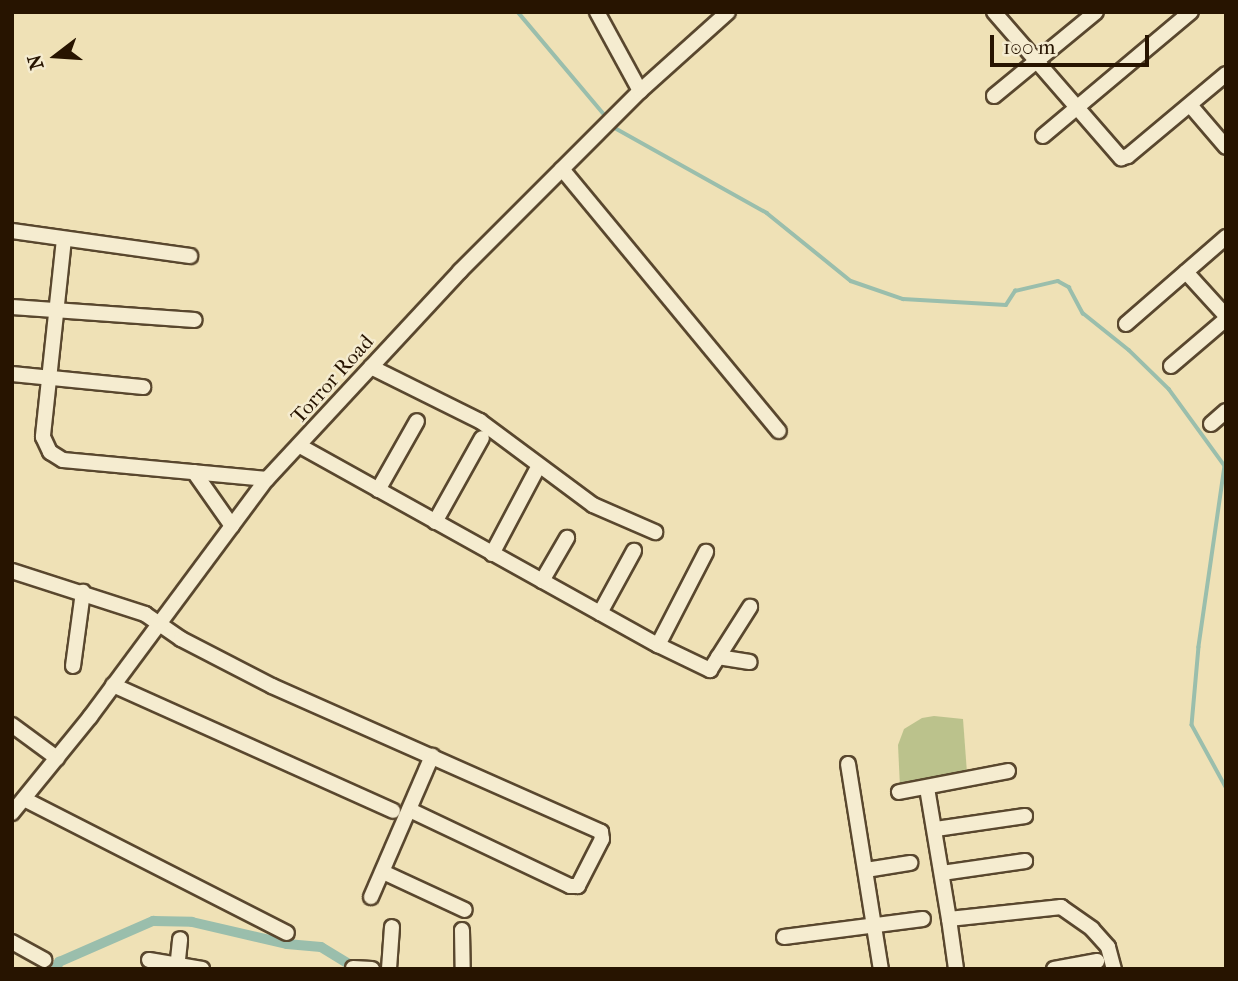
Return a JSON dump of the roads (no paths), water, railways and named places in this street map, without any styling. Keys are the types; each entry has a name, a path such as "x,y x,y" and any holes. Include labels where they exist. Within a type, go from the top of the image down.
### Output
{"street":[{"path":"597,12 640,91"},
{"name":"Torror Road","path":"16,806 57,758 268,479 371,367 562,169 640,91 728,12"},
{"path":"994,12 1118,156 1124,158 1226,74"},
{"path":"994,96 1096,12"},
{"path":"1044,136 1191,12"},
{"path":"1190,105 1226,147"},
{"path":"562,169 779,431"},
{"path":"12,231 190,256"},
{"path":"1126,324 1226,237"},
{"path":"65,239 54,311 43,437 45,446 58,458 268,479"},
{"path":"1171,366 1226,317 1186,272"},
{"path":"12,307 195,320"},
{"path":"371,367 480,421 593,505 655,532"},
{"path":"12,374 143,387"},
{"path":"1211,424 1226,411"},
{"path":"378,490 417,421"},
{"path":"435,522 482,438"},
{"path":"300,446 600,614 710,670 750,607"},
{"path":"492,554 536,471"},
{"path":"194,472 232,526"},
{"path":"542,581 567,538"},
{"path":"600,614 634,551"},
{"path":"658,645 706,552"},
{"path":"12,571 145,614 158,624 272,686 601,832 601,845 578,886 569,886 410,810"},
{"path":"74,666 83,592"},
{"path":"718,657 750,662"},
{"path":"113,685 393,811"},
{"path":"12,725 57,758"},
{"path":"371,897 432,756"},
{"path":"848,764 881,969"},
{"path":"899,792 1008,771"},
{"path":"927,788 943,873 956,969"},
{"path":"16,806 287,933"},
{"path":"936,830 1025,816"},
{"path":"943,873 1025,861"},
{"path":"866,870 910,863"},
{"path":"383,872 466,910"},
{"path":"949,919 1053,906 1069,911 1096,933 1108,947 1114,969"},
{"path":"784,937 923,919"},
{"path":"389,969 391,927"},
{"path":"462,930 463,969"},
{"path":"1054,969 1098,965 1096,933"},
{"path":"177,967 180,939"},
{"path":"12,942 44,960"},
{"path":"149,960 177,967 202,969"},
{"path":"353,968 372,969"}],"waterway":[{"path":"518,12 604,114"},
{"path":"615,128 767,213 851,281 903,299 1006,305 1015,291 1058,281 1069,287 1083,313 1129,350 1169,389 1225,466 1199,647 1192,725 1226,787"},
{"path":"56,969 59,962 153,921 192,922 287,944 321,947 357,969"}]}
